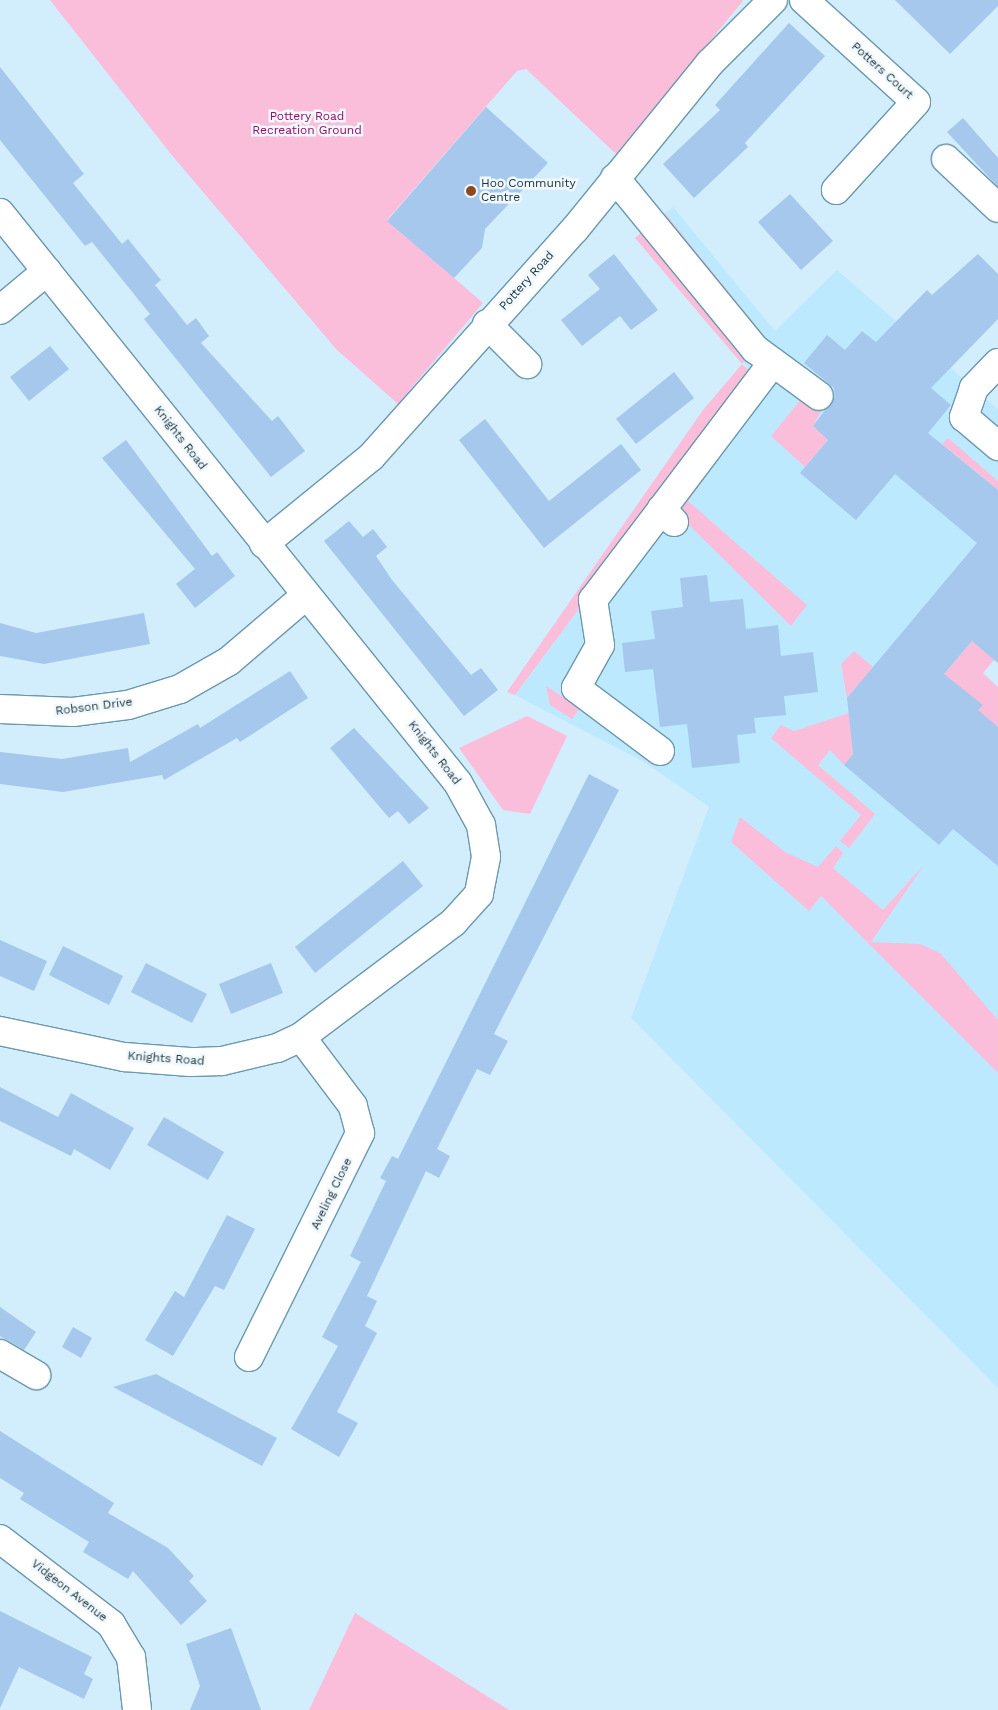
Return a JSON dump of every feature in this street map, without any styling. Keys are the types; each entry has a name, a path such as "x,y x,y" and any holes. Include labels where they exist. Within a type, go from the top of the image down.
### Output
{"street":[{"name":"Pottery Road","path":"264,544 371,456 615,178 710,63 773,0"},
{"name":"Potters Court","path":"804,0 916,102 836,190"},
{"path":"946,159 998,208"},
{"path":"615,178 755,349 819,396"},
{"name":"Knights Road","path":"0,213 305,596 458,784 482,825 486,857 479,894 454,922 301,1037 253,1055 190,1062 124,1056 0,1031"},
{"path":"0,310 47,271"},
{"path":"487,324 527,364"},
{"path":"660,751 576,688 600,645 593,600 668,516 773,362"},
{"path":"991,371 974,388 964,417 998,446"},
{"name":"Robson Drive","path":"0,709 73,712 128,705 180,689 229,662 305,596"},
{"name":"Aveling Close","path":"249,1357 360,1133 354,1106 301,1037"},
{"path":"0,1354 36,1375"},
{"name":"Vidgeon Avenue","path":"0,1539 111,1624 131,1657 137,1710"}],"shaded area":[{"path":"673,207 775,331 837,270 998,409 998,655 975,683 998,718 998,1388 631,1018 709,807 646,763 515,695 753,374 635,238"}],"green space":[{"name":"Pottery Road Recreation Ground","path":"50,0 743,1 616,154 526,69 517,71 387,220 483,303 398,404 336,349 170,153"},
{"path":"665,213 765,337 762,341 662,215"},
{"path":"650,225 750,354 742,364 635,238"},
{"path":"742,364 753,374 515,695 507,692 703,410"},
{"path":"806,393 827,400 813,426 828,440 805,467 771,436"},
{"path":"948,438 998,481 998,490 942,444"},
{"path":"696,471 705,478 688,501 807,605 791,626 672,508"},
{"path":"998,610 998,655 983,673 998,687 998,727 935,685"},
{"path":"854,651 873,667 847,698 841,664"},
{"path":"546,686 580,708 572,719 550,705"},
{"path":"849,713 853,754 844,765 830,750 818,765 875,814 849,848 840,841 861,815 771,738 781,725 794,731"},
{"path":"527,716 567,736 530,814 503,810 459,748"},
{"path":"740,817 785,852 818,867 836,846 843,853 833,868 883,910 924,865 871,942 920,944 940,953 998,1020 998,1073 821,896 809,911 731,842"},
{"path":"355,1613 509,1710 309,1710"}],"building":[{"path":"895,0 998,0 998,6 950,54"},
{"path":"789,23 825,56 745,143 748,147 694,198 663,164 720,110 715,105"},
{"path":"0,67 84,174 73,183 122,244 128,239 161,280 155,285 187,325 196,318 209,336 201,343 272,421 278,416 305,451 271,477 144,319 150,314 92,242 85,246 0,140"},
{"name":"Hoo Community Centre","path":"486,107 548,163 485,229 482,248 454,278 387,221"},
{"path":"963,118 998,158 998,187 947,132"},
{"path":"790,194 833,241 801,270 758,222"},
{"path":"614,254 658,310 631,330 620,316 582,346 561,320 600,289 588,275"},
{"path":"978,254 998,274 998,319 931,388 951,405 928,433 998,490 998,663 972,641 944,674 983,705 978,710 998,727 998,866 953,829 939,845 844,765 853,754 847,698 977,543 895,474 856,520 800,473 828,440 813,426 835,397 834,388 804,363 827,335 845,350 862,331 876,342 927,290 932,295"},
{"path":"50,346 69,369 29,401 10,377"},
{"path":"674,372 694,398 636,444 616,419"},
{"path":"485,419 549,501 621,444 641,470 544,548 459,440"},
{"path":"126,440 212,556 217,552 235,576 195,608 176,584 195,569 102,458"},
{"path":"349,521 363,537 373,529 387,547 376,556 392,580 471,675 481,668 498,690 464,716 324,541"},
{"path":"707,575 710,602 743,599 746,629 778,625 781,656 813,652 818,692 784,696 786,715 754,718 756,733 737,735 740,763 692,768 687,724 660,727 653,669 625,672 622,643 655,639 651,611 683,607 680,578"},
{"path":"144,613 150,644 44,664 0,656 0,623 36,633"},
{"path":"290,671 308,698 240,742 237,738 164,780 162,775 63,792 0,784 0,752 62,759 128,748 130,762 198,724 200,728"},
{"path":"354,728 429,808 409,824 398,811 389,818 330,748"},
{"path":"589,774 619,790 494,1034 508,1041 490,1075 477,1069 437,1149 450,1156 439,1178 426,1171 367,1296 377,1301 365,1326 377,1333 337,1412 358,1423 339,1457 291,1429 338,1346 322,1337 361,1262 350,1256 386,1181 380,1178 392,1156 398,1159"},
{"path":"403,861 423,886 315,973 295,947"},
{"path":"0,940 47,961 34,991 0,976"},
{"path":"63,946 123,976 109,1005 49,975"},
{"path":"146,963 207,994 192,1023 131,992"},
{"path":"271,963 283,993 231,1014 219,984"},
{"path":"0,1087 58,1117 71,1093 134,1128 110,1170 74,1149 71,1156 0,1121"},
{"path":"164,1117 224,1152 208,1180 147,1145"},
{"path":"227,1215 255,1229 224,1290 215,1286 173,1356 145,1340 175,1291 184,1297"},
{"path":"0,1307 36,1332 24,1350 0,1336"},
{"path":"73,1327 92,1338 81,1358 62,1347"},
{"path":"156,1374 277,1438 262,1466 113,1387"},
{"path":"0,1431 114,1503 108,1513 168,1548 194,1576 189,1581 207,1601 181,1625 133,1571 128,1579 83,1552 89,1542 20,1499 24,1493 0,1478"},
{"path":"0,1611 92,1657 84,1674 93,1679 84,1699 19,1667 0,1708"},
{"path":"231,1628 261,1710 190,1710 200,1686 186,1644"}],"place":[{"name":"Hoo Community Centre","path":"471,191"}]}
